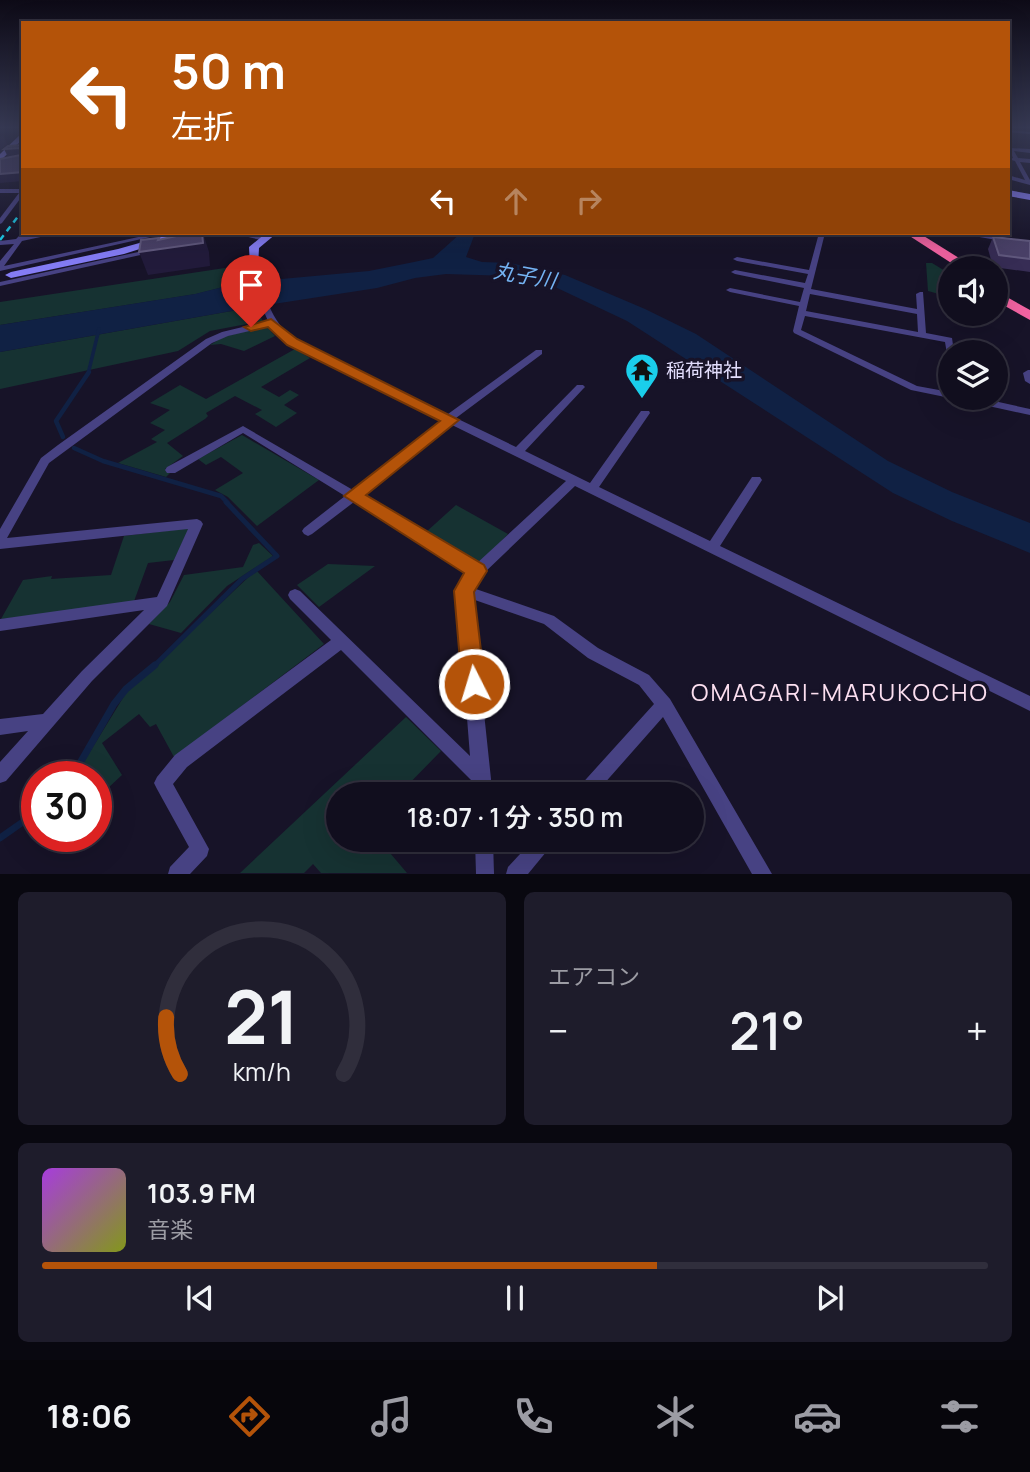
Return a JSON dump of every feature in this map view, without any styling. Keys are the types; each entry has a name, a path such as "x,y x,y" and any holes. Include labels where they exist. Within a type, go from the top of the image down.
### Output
{"highway":[{"path":"898,235 938,259"},
{"path":"914,235 950,256"},
{"path":"1008,291 1030,305"},
{"path":"1008,302 1030,316"}],"street":[{"path":"1022,171 1030,172"},
{"path":"1022,171 1029,182"},
{"path":"1010,177 1029,182"},
{"path":"0,191 21,191"},
{"path":"1010,193 1030,197"},
{"path":"0,222 21,194"},
{"path":"0,243 42,235"},
{"path":"0,268 156,235"},
{"path":"11,275 188,235"},
{"path":"0,284 125,258 188,235"},
{"path":"245,235 261,239"},
{"path":"268,235 254,247 254,265 264,312 271,323 292,342 1030,704"},
{"path":"822,235 797,331 803,337 914,388 938,393"},
{"path":"979,235 1030,244"},
{"path":"0,268 21,238"},
{"path":"737,259 812,273"},
{"path":"735,272 921,312"},
{"path":"730,290 803,309 949,340"},
{"path":"920,294 922,335"},
{"path":"0,542 45,461 53,454 209,341 271,323"},
{"path":"309,531 539,352"},
{"path":"1030,373 1030,381"},
{"path":"517,453 580,387"},
{"path":"1008,407 1030,412"},
{"path":"591,490 645,413"},
{"path":"171,470 243,429 477,571"},
{"path":"712,549 757,480"},
{"path":"482,782 464,591 477,571 573,481"},
{"path":"0,542 197,524 162,602 87,676 0,775"},
{"path":"464,591 549,620 593,653 644,680 664,704 763,873"},
{"path":"295,595 477,782"},
{"path":"0,625 162,602"},
{"path":"177,873 200,849 163,783 181,761 340,642"},
{"path":"595,782 664,704"},
{"path":"0,727 48,721"},
{"path":"484,852 485,873"},
{"path":"515,873 534,852"}],"green space":[{"path":"926,263 932,263 938,267 938,294 928,291"},
{"path":"238,266 239,283 196,294 0,325 0,302"},
{"path":"254,307 263,321 210,331 178,351 0,389 0,352"},
{"path":"262,327 268,328 275,336 244,351 221,344 210,345 223,337"},
{"path":"295,349 310,358 261,387 279,397 290,390 299,395 284,405 297,413 276,427 255,414 262,410 235,396 206,413 208,416 205,419 167,443 183,456 165,469 170,473 166,477 118,463 157,442 151,439 165,430 150,423 170,410 150,403 180,385 206,399"},
{"path":"242,435 319,480 257,526 228,497 215,490 243,473 221,457 206,465 198,459"},
{"path":"456,505 508,534 482,562 474,563 425,533"},
{"path":"189,528 174,560 148,563 133,604 1,619 23,580 52,576 51,579 111,575 124,536"},
{"path":"259,543 273,556 227,586 181,633 149,624 170,602 184,575 243,567 253,545"},
{"path":"328,564 375,566 319,607 297,585"},
{"path":"256,570 324,644 174,757 156,724 150,727 139,714 102,743 122,775 112,784 112,761 84,761 126,693"},
{"path":"406,717 441,751 411,782 337,782"},
{"path":"326,792 326,852 389,852 407,873 321,873 313,864 304,873 240,873"}],"water":[{"name":"丸子川","path":"459,235 476,235 466,257 565,275 696,334 888,461 952,492 1030,523 1030,553 893,493 627,321 553,286 510,276 446,274 415,278 377,288 0,352 0,325 195,294 239,283 369,271 433,258"}],"building":[{"path":"0,169 21,169 21,172 0,174"},
{"path":"181,235 202,235 203,243 139,252 141,240 159,238 158,240"},
{"path":"993,237 1030,241 1030,259 999,255"}],"waterway":[{"path":"88,373 99,329"},
{"path":"63,437 56,421 88,373"},
{"path":"74,448 103,461 221,496 228,503"},
{"path":"153,667 242,579 277,556 226,502"},
{"path":"81,761 114,704 126,689 155,665"},
{"path":"0,838 21,823"}],"railway":[{"path":"0,240 21,213"}],"place":[{"name":"稲荷神社","path":"642,400"}],"district":[{"name":"OMAGARI-MARUKOCHO","path":"840,693"}],"route":[{"path":"251,327 271,323 292,342 451,420 353,496 477,571 464,591 474,684"}]}
